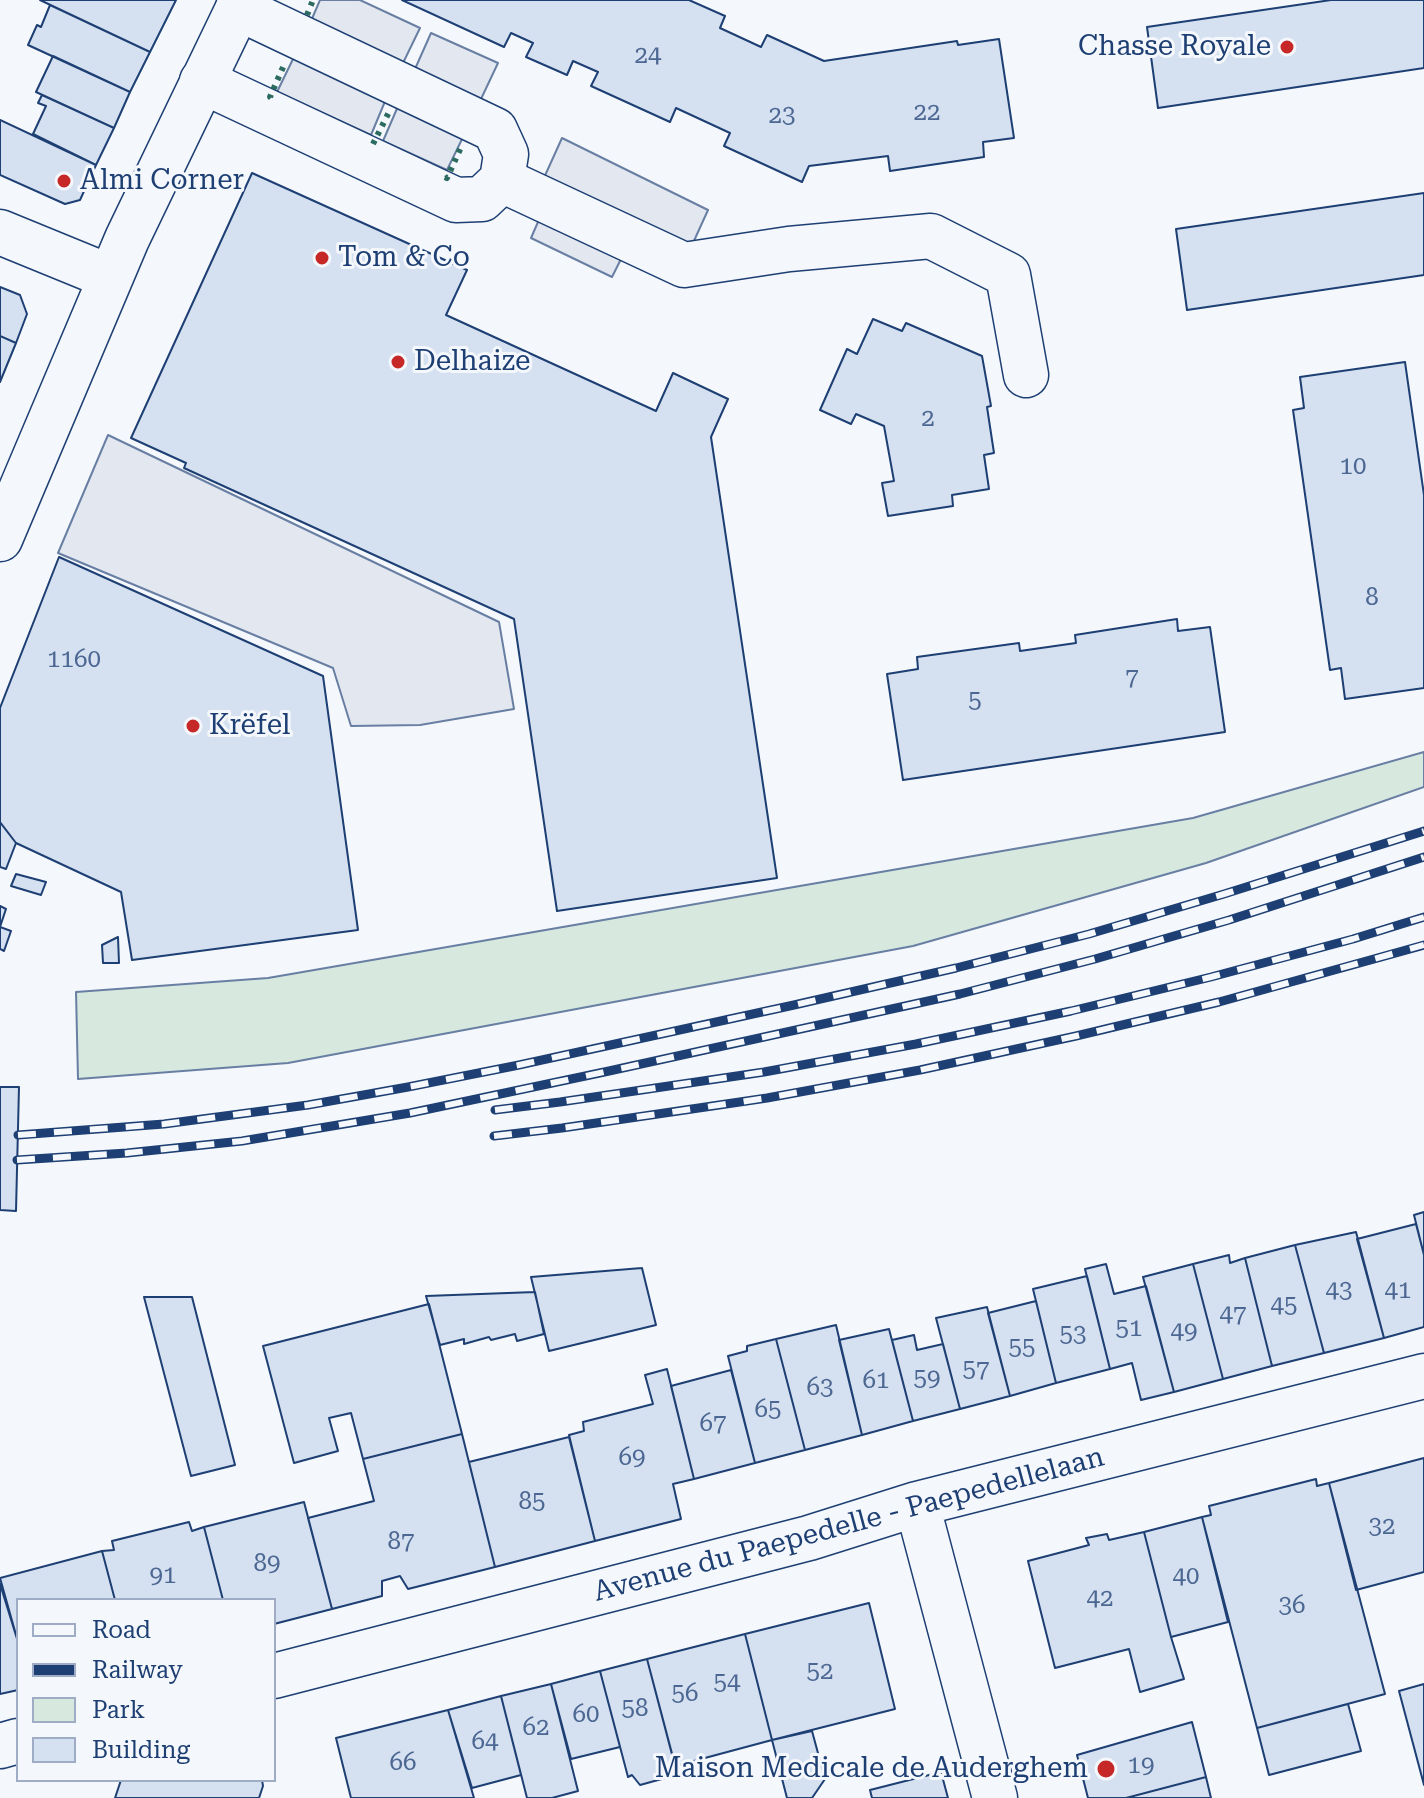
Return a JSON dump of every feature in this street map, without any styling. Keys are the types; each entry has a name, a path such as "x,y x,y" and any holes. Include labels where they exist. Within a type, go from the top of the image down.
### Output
{"street":[{"path":"0,539 110,277 202,81 240,4 495,130 506,154 502,180 482,199 456,200 202,81"},
{"path":"502,180 684,265 789,249 931,236 1008,275 1026,375"},
{"path":"0,232 110,277"},
{"name":"Avenue du Paepedelle - Paepedellelaan","path":"276,1675 809,1538 917,1504 1424,1376"},
{"path":"917,1504 995,1798"}],"green space":[{"path":"1424,752 1424,787 1206,863 913,946 288,1063 78,1079 76,992 268,978 1193,818"}],"shaded area":[{"path":"320,0 360,0 420,28 403,63 311,21"},
{"path":"431,33 498,63 481,99 415,69"},
{"path":"294,57 386,99 371,135 277,92"},
{"path":"399,104 465,133 447,170 383,141"},
{"path":"562,138 708,210 693,243 621,259 612,277 531,238 538,222 543,180"},
{"path":"108,435 499,622 514,709 420,725 351,726 333,668 58,553"}],"building":[{"path":"40,0 176,0 150,52"},
{"path":"402,0 689,0 725,16 720,28 761,47 767,35 824,61 957,41 958,45 999,39 1014,138 983,142 984,157 890,171 888,156 809,166 802,182 724,146 730,133 676,108 670,122 591,86 598,72 573,61 567,75 526,57 533,43 511,33 504,47"},
{"name":"Chasse Royale","path":"1331,0 1424,0 1424,68 1158,108 1147,27"},
{"path":"50,5 150,52 130,92 28,45 37,25 41,27"},
{"path":"53,56 130,92 114,128 36,92"},
{"path":"42,95 114,128 96,165 33,134 46,106 38,103"},
{"path":"0,120 96,165 80,200 65,204 0,175"},
{"path":"252,173 467,270 446,315 656,411 673,373 728,399 711,437 777,878 557,911 514,619 184,468 186,463 131,438"},
{"path":"1424,193 1424,275 1187,310 1176,229"},
{"path":"0,287 20,295 27,314 16,343 0,336"},
{"path":"873,319 902,331 906,323 982,356 991,406 987,407 994,453 984,455 989,489 952,495 953,506 888,516 882,483 894,481 884,426 856,414 851,424 820,410 847,349 857,354"},
{"path":"0,336 16,343 0,382"},
{"path":"1405,362 1424,495 1424,688 1345,699 1341,668 1330,670 1293,410 1304,408 1300,377"},
{"path":"59,557 323,676 358,930 132,960 121,892 16,843 0,822 0,708"},
{"path":"1177,619 1178,631 1210,627 1225,732 903,780 887,674 918,669 917,657 1019,643 1020,651 1076,643 1075,635"},
{"path":"0,822 16,843 6,869 0,867"},
{"path":"16,874 46,882 41,895 11,886"},
{"path":"0,906 6,909 0,927"},
{"path":"0,927 11,931 4,951 0,949"},
{"path":"118,937 119,963 103,963 102,945"},
{"path":"0,1087 19,1087 16,1211 0,1210"},
{"path":"1424,1212 1424,1255 1414,1215"},
{"path":"1416,1224 1424,1255 1424,1327 1384,1338 1357,1239"},
{"path":"1356,1232 1384,1338 1324,1353 1295,1245"},
{"path":"1295,1245 1324,1353 1272,1366 1245,1258"},
{"path":"1229,1255 1230,1263 1245,1258 1272,1366 1223,1379 1193,1264"},
{"path":"1106,1264 1114,1294 1146,1286 1174,1392 1141,1400 1132,1363 1110,1369 1085,1269"},
{"path":"1193,1264 1223,1379 1174,1392 1143,1277"},
{"path":"642,1268 656,1325 549,1351 531,1277"},
{"path":"1087,1276 1110,1369 1056,1383 1033,1289"},
{"path":"535,1292 544,1334 517,1341 515,1334 464,1344 464,1339 440,1345 426,1296"},
{"path":"144,1297 192,1297 235,1465 191,1476"},
{"path":"1036,1301 1056,1383 1010,1396 988,1313"},
{"path":"429,1304 462,1434 363,1459 351,1413 329,1418 338,1451 294,1463 263,1346"},
{"path":"987,1307 1010,1396 960,1409 936,1318"},
{"path":"836,1325 862,1435 805,1450 776,1339"},
{"path":"889,1329 913,1421 862,1435 839,1340"},
{"path":"914,1335 917,1350 943,1344 960,1409 913,1421 892,1340"},
{"path":"776,1339 805,1450 755,1463 728,1356 747,1351 747,1346"},
{"path":"667,1369 694,1479 673,1484 681,1519 595,1541 569,1435 584,1431 583,1422 653,1404 645,1375"},
{"path":"731,1370 755,1463 694,1479 671,1386"},
{"path":"462,1434 495,1567 408,1589 400,1576 382,1581 382,1596 332,1609 308,1518 374,1501 363,1459"},
{"path":"569,1437 595,1541 495,1567 469,1462"},
{"path":"1424,1458 1424,1572 1356,1590 1329,1483"},
{"path":"1316,1479 1317,1486 1329,1483 1385,1694 1257,1728 1202,1517 1211,1515 1209,1506"},
{"path":"304,1502 332,1609 276,1623 276,1598 222,1598 204,1527"},
{"path":"1202,1517 1228,1622 1171,1637 1144,1532"},
{"path":"189,1522 192,1531 204,1527 222,1598 114,1598 102,1551 114,1550 112,1541"},
{"path":"1144,1532 1184,1679 1140,1692 1129,1649 1055,1668 1028,1561 1089,1545 1086,1538 1107,1534 1109,1540"},
{"path":"102,1551 114,1598 16,1598 16,1635 0,1578"},
{"path":"0,1584 16,1636 16,1690 0,1694"},
{"path":"869,1603 895,1709 772,1740 745,1634"},
{"path":"745,1634 772,1740 675,1766 647,1659"},
{"path":"647,1659 675,1765 671,1766 669,1777 640,1785 632,1775 628,1777 600,1671"},
{"path":"600,1671 620,1747 571,1759 551,1684"},
{"path":"551,1684 578,1791 552,1798 527,1798 501,1696"},
{"path":"1424,1684 1424,1785 1399,1691"},
{"path":"501,1696 521,1775 472,1788 448,1710"},
{"path":"1348,1704 1361,1751 1269,1775 1257,1728"},
{"path":"448,1710 474,1798 351,1798 336,1738"},
{"path":"1192,1722 1206,1777 1126,1798 1088,1798 1077,1755"},
{"path":"812,1731 825,1779 812,1798 787,1798 772,1740"},
{"path":"941,1772 948,1798 872,1798 870,1790"},
{"path":"1206,1777 1211,1798 1126,1798"},
{"path":"120,1782 262,1782 263,1786 259,1798 115,1798"}],"railway":[{"path":"18,1135 164,1124 308,1105 519,1065 956,968 1089,934 1424,831"},
{"path":"17,1160 242,1141 410,1113 609,1071 960,994 1095,959 1229,920 1424,857"},
{"path":"495,1110 764,1072 916,1044 1211,977 1424,917"},
{"path":"494,1136 767,1098 920,1070 1219,1002 1424,945"}],"hedge":[{"path":"307,15 313,0"},
{"path":"271,98 284,65"},
{"path":"373,144 389,112"},
{"path":"445,177 462,145"}],"place":[{"name":"Chasse Royale","path":"1287,47"},
{"name":"Almi Corner","path":"64,181"},
{"name":"Tom & Co","path":"322,258"},
{"name":"Delhaize","path":"398,362"},
{"name":"Krëfel","path":"193,726"},
{"name":"Maison Medicale de Auderghem","path":"1106,1769"}]}
